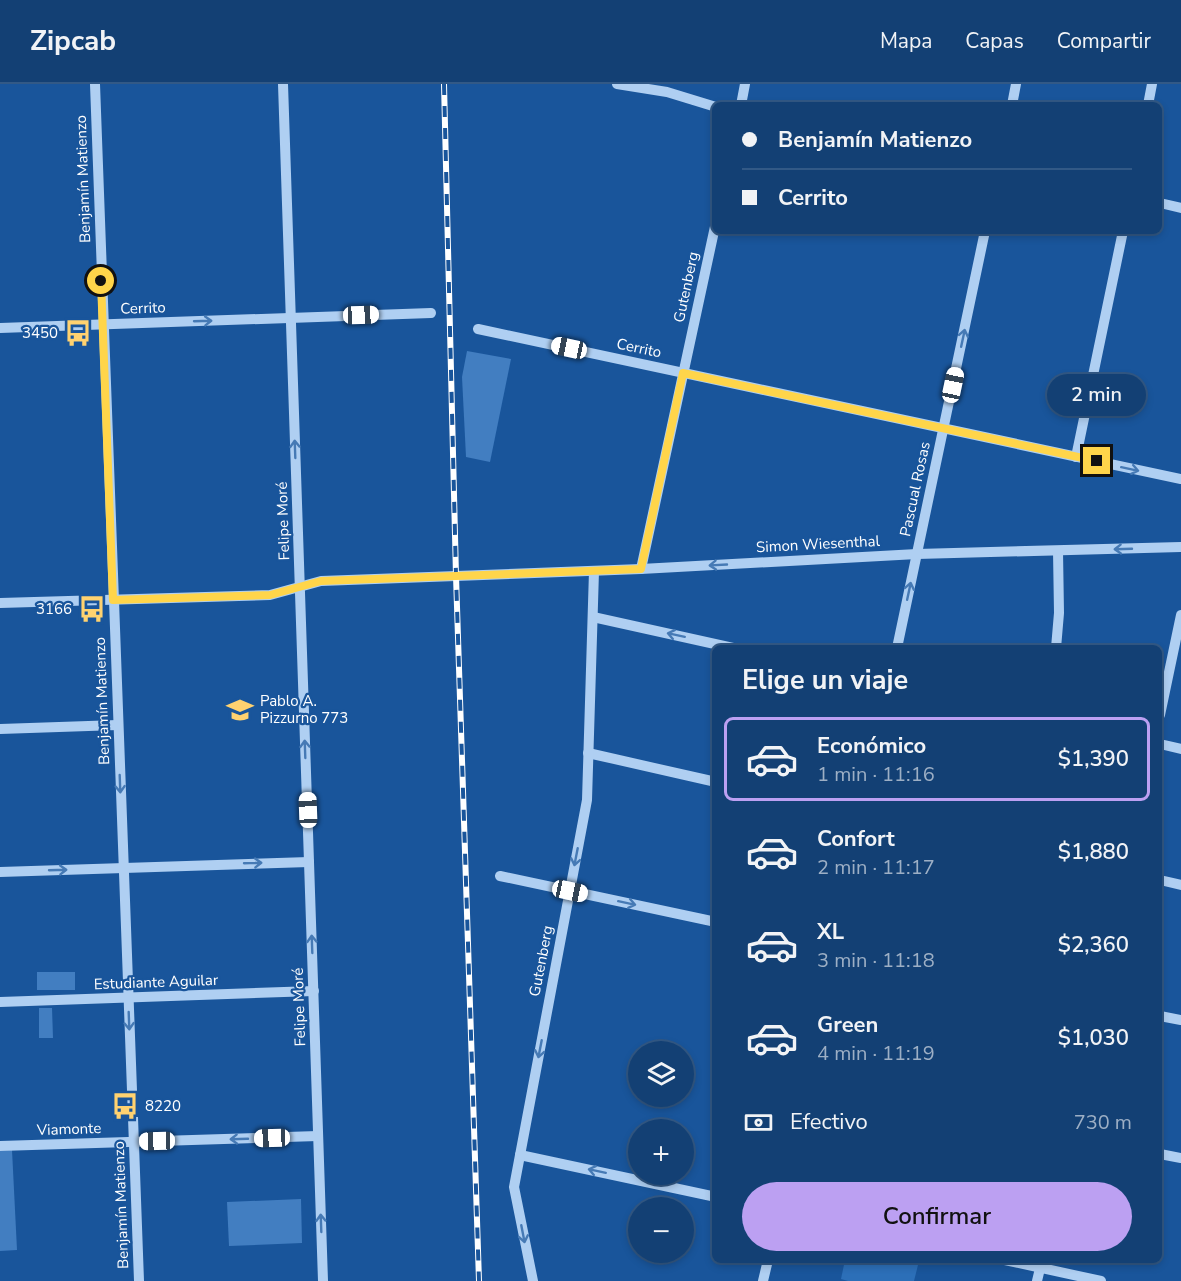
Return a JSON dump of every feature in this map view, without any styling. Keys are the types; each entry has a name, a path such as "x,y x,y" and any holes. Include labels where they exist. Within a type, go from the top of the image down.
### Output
{"street":[{"name":"Benjamín Matienzo","path":"95,84 139,1281"},
{"name":"Felipe Moré","path":"283,84 323,1281"},
{"path":"617,84 667,92 712,106"},
{"path":"742,102 745,84"},
{"path":"1013,102 1016,84"},
{"path":"1149,102 1152,84"},
{"path":"1162,203 1181,208"},
{"name":"Gutenberg","path":"641,569 713,234"},
{"name":"Pascual Rosas","path":"898,645 984,234"},
{"path":"1077,457 1121,234"},
{"name":"Cerrito","path":"0,328 431,313"},
{"name":"Cerrito","path":"478,329 1181,479"},
{"name":"Simon Wiesenthal","path":"0,603 270,595 321,581 641,569 917,554 1181,547"},
{"path":"1056,645 1059,613 1058,551"},
{"name":"Gutenberg","path":"532,1281 514,1187 587,800 594,571"},
{"path":"1162,705 1181,615"},
{"path":"593,617 719,645"},
{"path":"0,729 118,725"},
{"path":"1162,744 1181,749"},
{"path":"588,753 712,781"},
{"path":"0,872 309,862"},
{"path":"500,876 712,921"},
{"path":"1162,880 1181,885"},
{"name":"Estudiante Aguilar","path":"0,1002 314,991"},
{"path":"1162,1016 1181,1020"},
{"name":"Viamonte","path":"0,1146 318,1136"},
{"path":"1162,1154 1181,1158"},
{"path":"520,1155 712,1196"},
{"path":"763,1281 767,1263"},
{"path":"1037,1281 1041,1264 1101,1281"}],"shaded area":[{"path":"844,1263 918,1263 914,1281 848,1281 841,1279"}],"building":[{"path":"467,351 511,359 490,462 466,457 462,377"},
{"path":"37,972 75,972 75,990 37,990"},
{"path":"39,1008 52,1008 53,1038 39,1038"},
{"path":"12,1150 17,1250 0,1251 0,1151"},
{"path":"301,1199 302,1243 229,1246 227,1202"}],"railway":[{"path":"444,84 456,576 479,1281"}],"place":[{"name":"3450","path":"78,333"},
{"name":"3166","path":"92,609"},
{"name":"Pablo A. Pizzurno 773","path":"240,710"},
{"name":"8220","path":"125,1106"}],"route":[{"path":"101,281 113,600 270,595 321,581 641,569 683,373 1097,461"}]}
